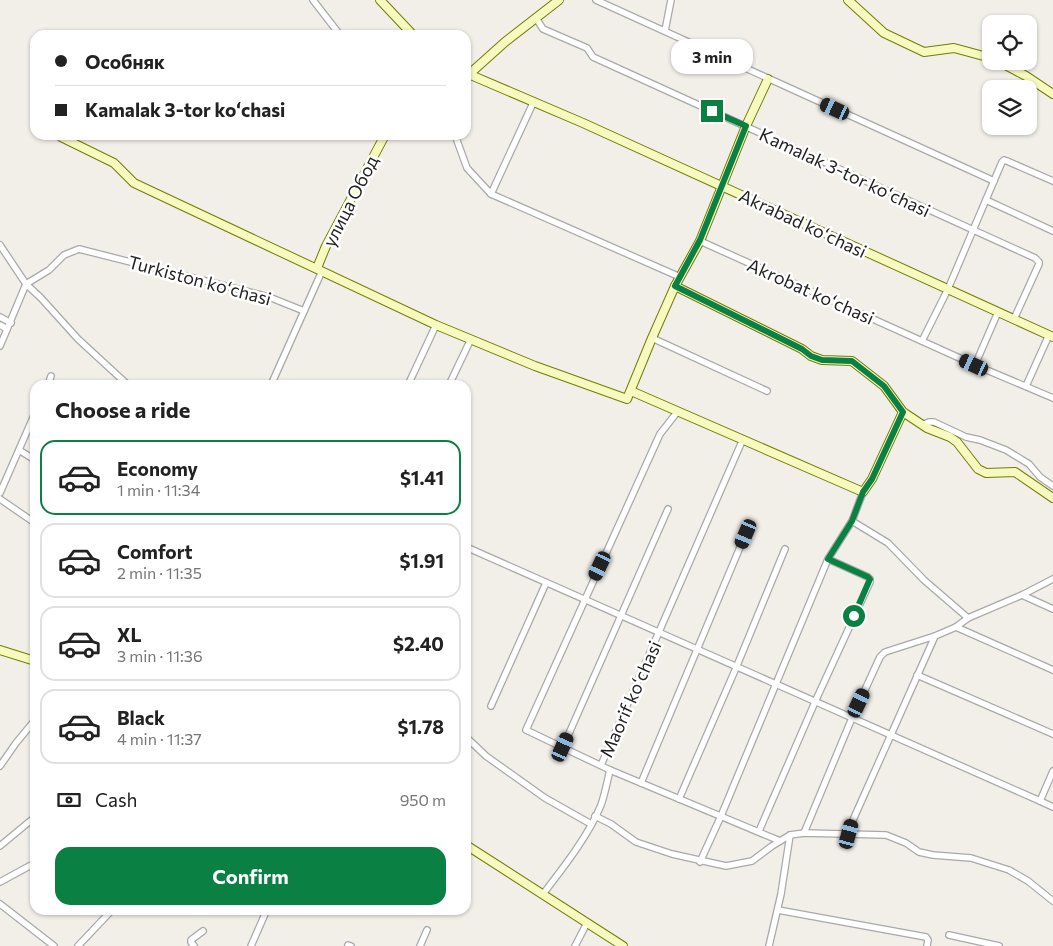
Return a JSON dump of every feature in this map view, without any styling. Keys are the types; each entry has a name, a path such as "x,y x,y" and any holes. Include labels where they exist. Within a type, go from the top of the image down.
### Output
{"street":[{"path":"312,0 336,30"},
{"path":"380,0 408,30"},
{"path":"471,72 559,0"},
{"path":"596,0 994,181"},
{"path":"665,31 671,0"},
{"path":"848,0 884,33 924,52 954,48 982,56"},
{"name":"Kamalak 3-tor koʻchasi","path":"536,18 543,28 587,48 593,58 1035,258 1039,262 1014,319"},
{"path":"1015,70 1053,94"},
{"name":"Akrabad koʻchasi","path":"471,77 534,102 722,186 1051,336"},
{"path":"67,140 114,163 134,183 436,325 535,366 628,399 652,338 675,286 700,240 746,126 768,79"},
{"path":"491,194 534,102"},
{"name":"улица Обод","path":"320,270 326,246 382,140"},
{"path":"457,140 467,168 491,194 680,277"},
{"path":"922,341 948,289 1002,162 1004,160 1053,181"},
{"path":"986,200 1053,231"},
{"name":"Akrobat koʻchasi","path":"700,240 974,365 1053,398"},
{"path":"0,245 26,284 78,339 123,380"},
{"name":"Turkiston koʻchasi","path":"26,284 49,270 64,255 79,249 269,297 304,310"},
{"path":"273,380 320,270"},
{"path":"0,346 26,284"},
{"path":"675,286 802,349 811,356 822,360 852,361 884,386 903,412 922,426 950,437 957,442 982,471 986,473 1015,472 1053,498"},
{"path":"974,365 998,312"},
{"path":"0,317 11,322"},
{"path":"0,325 7,329"},
{"path":"410,380 436,325"},
{"path":"1026,386 1051,336"},
{"path":"652,338 767,392"},
{"path":"451,380 471,339"},
{"path":"50,380 51,376"},
{"path":"632,391 863,492"},
{"path":"678,411 660,434 526,730 601,764 610,770 780,841"},
{"path":"700,862 828,559 852,521 863,492 872,479 903,412"},
{"path":"922,426 929,422 934,422 966,437 1006,450 1028,464 1040,478 1053,486"},
{"path":"0,493 30,425"},
{"path":"660,633 743,439"},
{"path":"19,450 30,457"},
{"path":"0,499 30,520"},
{"path":"563,747 668,510"},
{"path":"852,521 888,543 924,580 968,618"},
{"path":"641,783 746,534"},
{"name":"Maorif koʻchasi","path":"471,549 1053,807"},
{"path":"679,799 785,549"},
{"path":"759,831 870,579 828,559"},
{"path":"804,832 852,718 884,652 936,636 956,627 968,618 1022,595 1053,579"},
{"path":"491,706 546,583"},
{"path":"1022,595 1053,609"},
{"path":"956,627 1053,670"},
{"name":"Maorif koʻchasi","path":"601,764 660,633"},
{"path":"849,834 853,820 936,636"},
{"path":"0,650 30,659"},
{"path":"918,675 1053,734"},
{"path":"0,766 16,742 30,726"},
{"path":"471,742 486,756 545,798 591,824"},
{"path":"543,894 569,859 591,824 601,805 610,770"},
{"path":"1040,801 1053,771"},
{"path":"595,816 611,824 636,842 700,862 726,866 752,861 790,835 804,832 886,835 919,852 933,856 971,858 1009,870 1028,881 1053,900"},
{"path":"0,846 30,821"},
{"path":"769,946 778,910 790,835"},
{"path":"471,848 623,946"},
{"path":"0,882 30,866"},
{"path":"0,904 54,946"},
{"path":"778,910 926,937 928,940 927,946"},
{"path":"78,946 106,915"},
{"path":"251,946 265,915"},
{"path":"575,946 587,923"},
{"path":"420,946 427,930"},
{"path":"194,946 190,942 191,940 203,931"},
{"path":"950,935 999,946"}],"route":[{"path":"712,111 746,126 700,240 675,286 802,349 811,356 822,360 852,361 884,386 903,412 872,479 863,492 852,521 828,559 870,579 854,616"}]}
